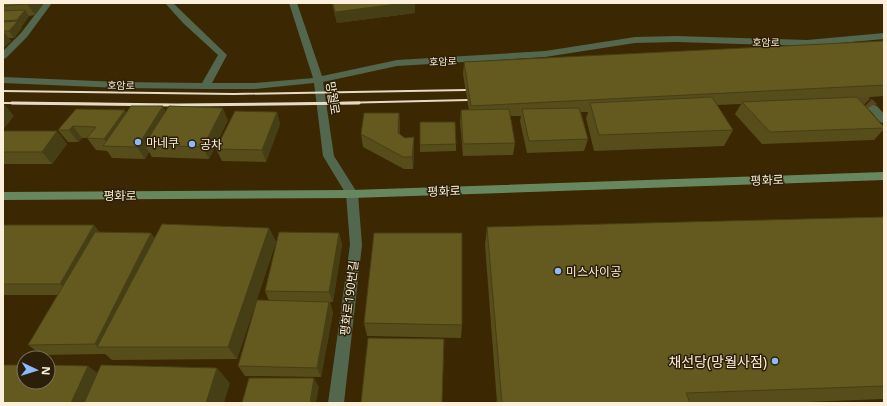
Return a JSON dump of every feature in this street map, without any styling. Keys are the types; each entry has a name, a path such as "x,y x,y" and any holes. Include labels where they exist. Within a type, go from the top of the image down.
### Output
{"main road":[{"name":"평화로","path":"3,196 352,194 884,176"}],"street":[{"path":"3,56 24,35 48,3"},
{"path":"169,3 223,55 205,86"},
{"name":"망월로","path":"293,3 318,80 329,156 352,194"},
{"name":"호암로","path":"3,80 120,85 255,86 318,80 397,63 545,54 635,40 677,39 810,46 884,36"},
{"path":"873,108 884,120"},
{"name":"평화로190번길","path":"336,403 356,245 352,194"}],"building":[{"path":"3,3 28,3 3,6"},
{"path":"333,3 405,3 335,12"},
{"path":"25,10 17,20 3,21 3,11"},
{"path":"18,21 9,31 3,31 3,22"},
{"path":"884,41 884,85 471,106 464,62"},
{"path":"712,97 733,130 599,135 590,103"},
{"path":"857,97 884,128 770,132 742,102"},
{"path":"131,106 163,106 137,147 103,146"},
{"path":"169,106 223,108 203,147 144,145"},
{"path":"579,108 588,139 529,141 522,109"},
{"path":"76,109 125,110 104,139 87,138 96,127 73,126 69,130 58,130"},
{"path":"509,109 515,143 463,144 461,110"},
{"path":"235,111 277,112 262,150 216,149"},
{"path":"364,113 399,113 398,133 405,138 414,137 412,157 403,157 361,134"},
{"path":"420,122 455,122 456,144 420,145"},
{"path":"3,131 57,131 42,152 3,152"},
{"path":"884,217 884,386 686,393 690,403 502,403 487,227"},
{"path":"162,224 269,228 228,347 97,347"},
{"path":"4,225 94,225 60,284 3,284"},
{"path":"95,232 151,233 95,344 28,345"},
{"path":"279,232 339,233 329,292 265,291"},
{"path":"374,233 462,233 462,325 364,323"},
{"path":"257,300 329,302 317,368 238,366"},
{"path":"368,338 444,339 442,403 361,403"},
{"path":"3,365 16,365 16,390 56,390 56,365 88,366 71,403 3,403"},
{"path":"101,365 217,368 206,403 84,403"},
{"path":"249,378 314,378 310,403 242,403"}],"tunnel":[{"path":"851,86 873,108"}],"railway":[{"path":"3,91 234,94 466,90"},
{"path":"318,103 468,100"},
{"path":"3,103 47,103"},
{"path":"12,103 47,103"},
{"path":"47,103 107,104"},
{"path":"47,103 177,105 318,103"},
{"path":"294,104 318,103"},
{"path":"318,103 359,103"}],"place":[{"name":"마네쿠","path":"138,142"},
{"name":"공차","path":"192,144"},
{"name":"미스사이공","path":"558,271"},
{"name":"채선당(망월사점)","path":"775,361"}]}
